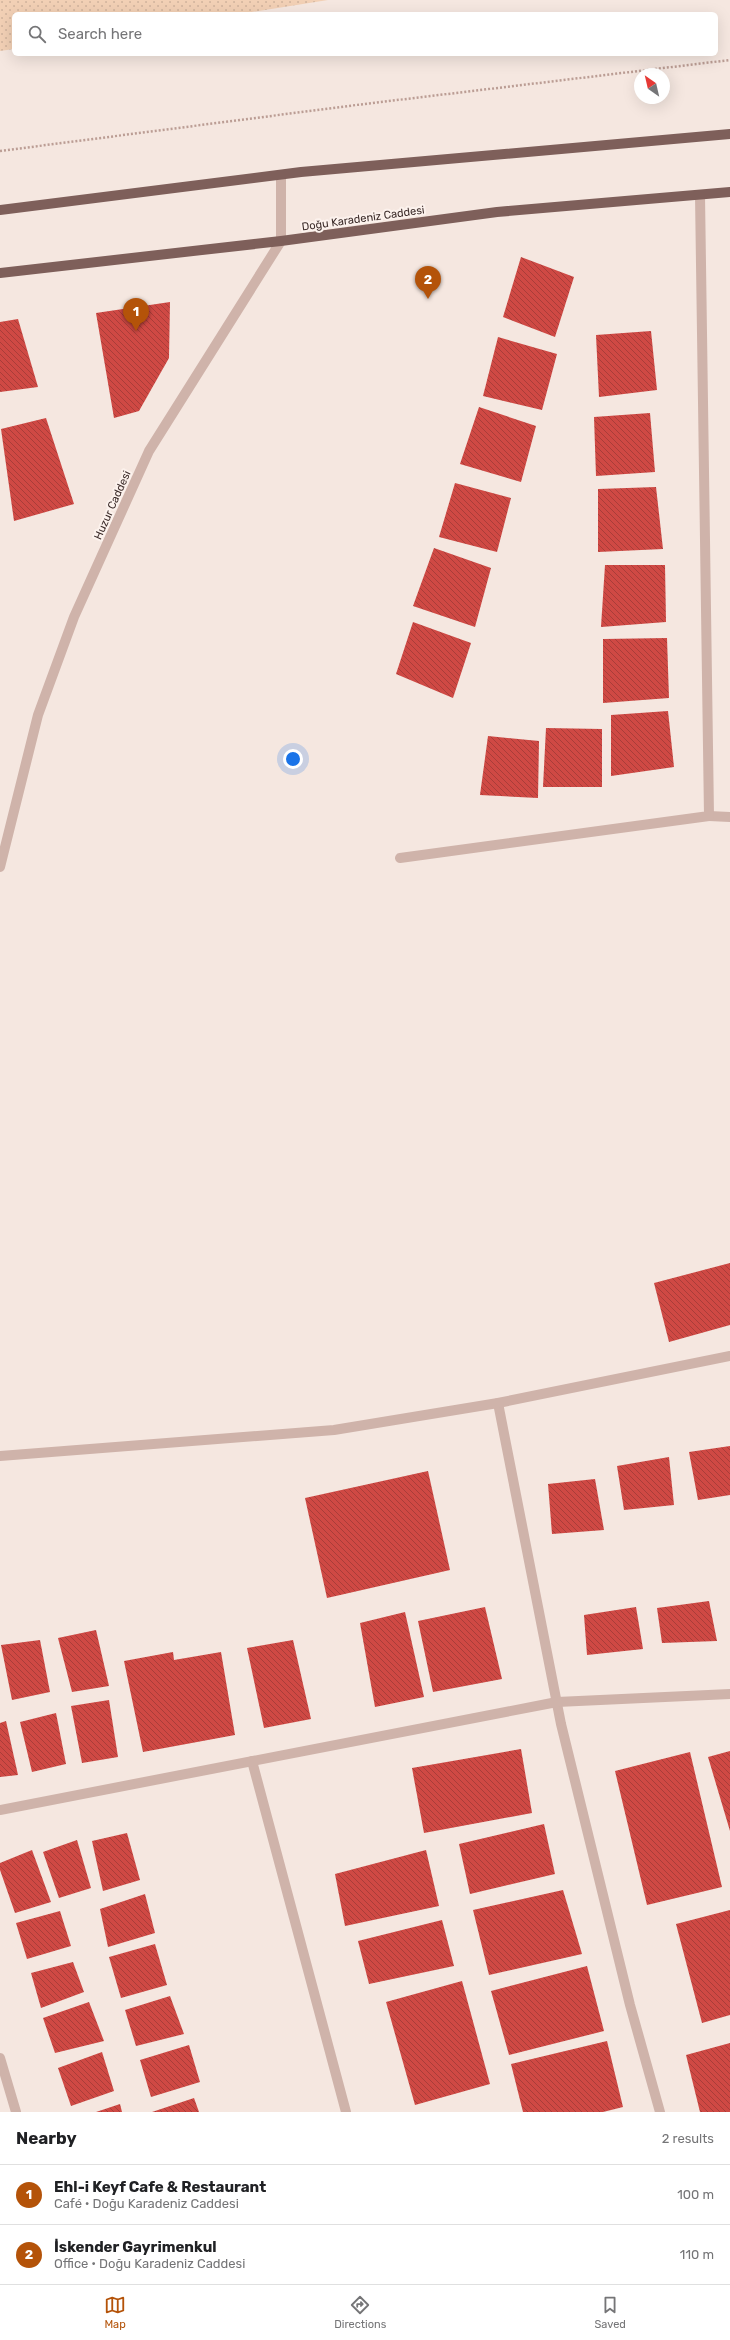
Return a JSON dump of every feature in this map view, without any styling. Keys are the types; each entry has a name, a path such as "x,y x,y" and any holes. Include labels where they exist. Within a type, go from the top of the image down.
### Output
{"main road":[{"path":"0,210 281,175 730,134"},
{"name":"Doğu Karadeniz Caddesi","path":"0,273 282,242 497,212 730,192"}],"street":[{"path":"281,175 282,242"},
{"path":"700,195 709,816"},
{"name":"Huzur Caddesi","path":"0,867 38,715 74,617 129,494 149,451 282,242"},
{"path":"400,858 709,816 730,817"},
{"path":"0,1456 334,1430 498,1403 730,1356"},
{"path":"498,1403 556,1702 630,2005 660,2112"},
{"path":"0,1810 556,1702 730,1694"},
{"path":"252,1761 346,2112"},
{"path":"0,2058 16,2112"}],"path":[{"path":"0,151 356,104 730,60"}],"sand":[{"path":"0,0 328,0 252,12 12,12 12,49 0,51"}],"building":[{"path":"521,257 574,277 555,337 503,317"},
{"path":"170,302 169,358 139,411 114,418 96,313"},
{"path":"18,319 38,387 0,392 0,322"},
{"path":"651,331 657,390 599,397 596,335"},
{"path":"498,337 557,354 542,410 483,396"},
{"path":"479,407 536,426 521,482 460,464"},
{"path":"650,413 655,472 596,476 594,417"},
{"path":"46,418 74,504 14,521 1,429"},
{"path":"455,483 511,498 497,552 439,537"},
{"path":"656,487 663,549 598,552 598,489"},
{"path":"434,548 491,568 475,627 413,606"},
{"path":"605,565 665,565 666,622 601,627"},
{"path":"413,622 471,643 453,698 396,674"},
{"path":"667,638 669,698 603,703 603,639"},
{"path":"668,711 674,767 611,776 611,715"},
{"path":"546,728 602,729 602,787 543,787"},
{"path":"488,736 539,741 538,798 480,795"},
{"path":"730,1263 730,1325 669,1342 654,1283"},
{"path":"730,1446 730,1495 698,1500 689,1452"},
{"path":"669,1457 674,1505 624,1510 617,1466"},
{"path":"428,1471 450,1570 327,1598 305,1498"},
{"path":"595,1479 604,1530 552,1534 548,1484"},
{"path":"709,1601 717,1641 662,1643 657,1608"},
{"path":"485,1607 502,1679 433,1692 418,1621"},
{"path":"636,1607 643,1649 587,1655 584,1615"},
{"path":"405,1612 424,1697 375,1707 360,1623"},
{"path":"96,1630 109,1686 72,1692 58,1638"},
{"path":"40,1640 50,1692 12,1700 1,1645"},
{"path":"293,1640 311,1719 264,1728 247,1648"},
{"path":"173,1652 174,1660 221,1652 235,1735 143,1752 124,1661"},
{"path":"109,1700 118,1757 82,1763 71,1706"},
{"path":"56,1713 66,1764 32,1772 20,1722"},
{"path":"6,1721 18,1775 0,1777 0,1723"},
{"path":"521,1749 532,1813 424,1833 412,1768"},
{"path":"730,1751 730,1831 708,1757"},
{"path":"690,1752 722,1887 647,1905 615,1771"},
{"path":"544,1824 555,1874 470,1894 459,1844"},
{"path":"127,1833 140,1880 103,1891 92,1841"},
{"path":"77,1840 91,1888 59,1898 43,1852"},
{"path":"32,1850 51,1902 15,1913 0,1870 0,1863"},
{"path":"426,1850 439,1906 345,1926 335,1874"},
{"path":"563,1890 582,1954 489,1975 473,1910"},
{"path":"145,1894 155,1933 108,1947 100,1909"},
{"path":"730,1910 730,2015 702,2023 676,1924"},
{"path":"60,1911 71,1946 27,1959 16,1923"},
{"path":"442,1920 454,1966 369,1984 358,1941"},
{"path":"155,1944 167,1985 121,1998 109,1957"},
{"path":"73,1962 84,1992 41,2008 31,1973"},
{"path":"587,1966 604,2031 509,2055 491,1991"},
{"path":"462,1981 490,2084 415,2105 386,2002"},
{"path":"170,1996 184,2034 136,2046 125,2010"},
{"path":"89,2002 104,2041 55,2053 43,2018"},
{"path":"607,2041 623,2107 603,2112 523,2112 511,2064"},
{"path":"730,2043 730,2112 700,2112 686,2055"},
{"path":"189,2045 200,2082 151,2097 140,2060"},
{"path":"102,2052 114,2091 71,2106 58,2068"},
{"path":"194,2098 199,2112 152,2112"},
{"path":"120,2104 122,2112 96,2112"}],"place":[{"name":"İskender Gayrimenkul","path":"428,299"},
{"name":"Ehl-i Keyf Cafe & Restaurant","path":"136,331"}]}
